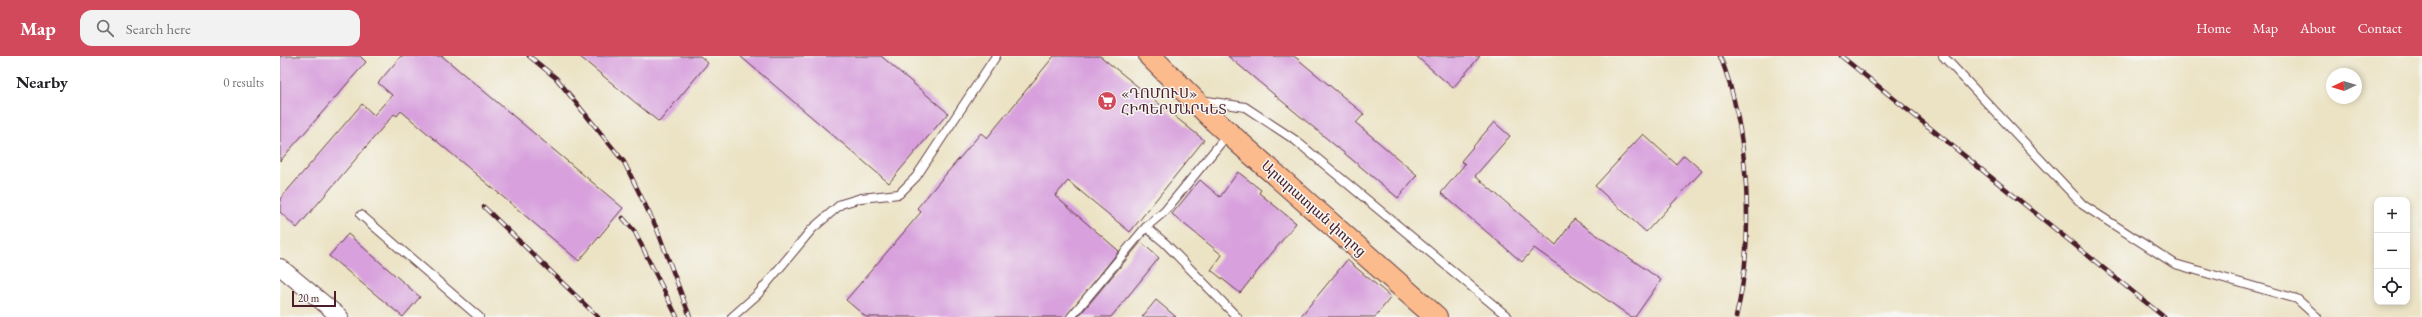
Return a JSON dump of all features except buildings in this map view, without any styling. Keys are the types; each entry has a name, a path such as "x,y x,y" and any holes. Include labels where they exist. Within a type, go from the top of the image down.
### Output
{"main road":[{"name":"Արարատյան փողոց","path":"1135,56 1192,98"},
{"name":"Արարատյան փողոց","path":"1150,56 1253,155 1436,317"}],"street":[{"path":"280,267 340,317"}],"lane":[{"path":"1943,56 2083,205 2176,264 2297,299 2317,317"},
{"path":"732,317 758,294 812,229 841,204 861,198 898,194 916,177 994,57"},
{"path":"1192,98 1245,108 1269,121 1295,140 1508,317"},
{"path":"1071,317 1146,227 1165,212 1229,133"},
{"path":"360,215 479,317"},
{"path":"1146,227 1165,243 1237,317"}],"railway":[{"path":"529,56 556,78 624,162 657,229 690,317"},
{"path":"1720,56 1730,85 1737,117 1743,150 1746,185 1746,255 1736,317"},
{"path":"1841,56 2164,317"},
{"path":"484,207 598,317"},
{"path":"623,218 635,232 677,317"}],"place":[{"name":"«ԴՈՄՈՒՍ» ՀԻՊԵՐՄԱՐԿԵՏ","path":"1107,101"}]}
